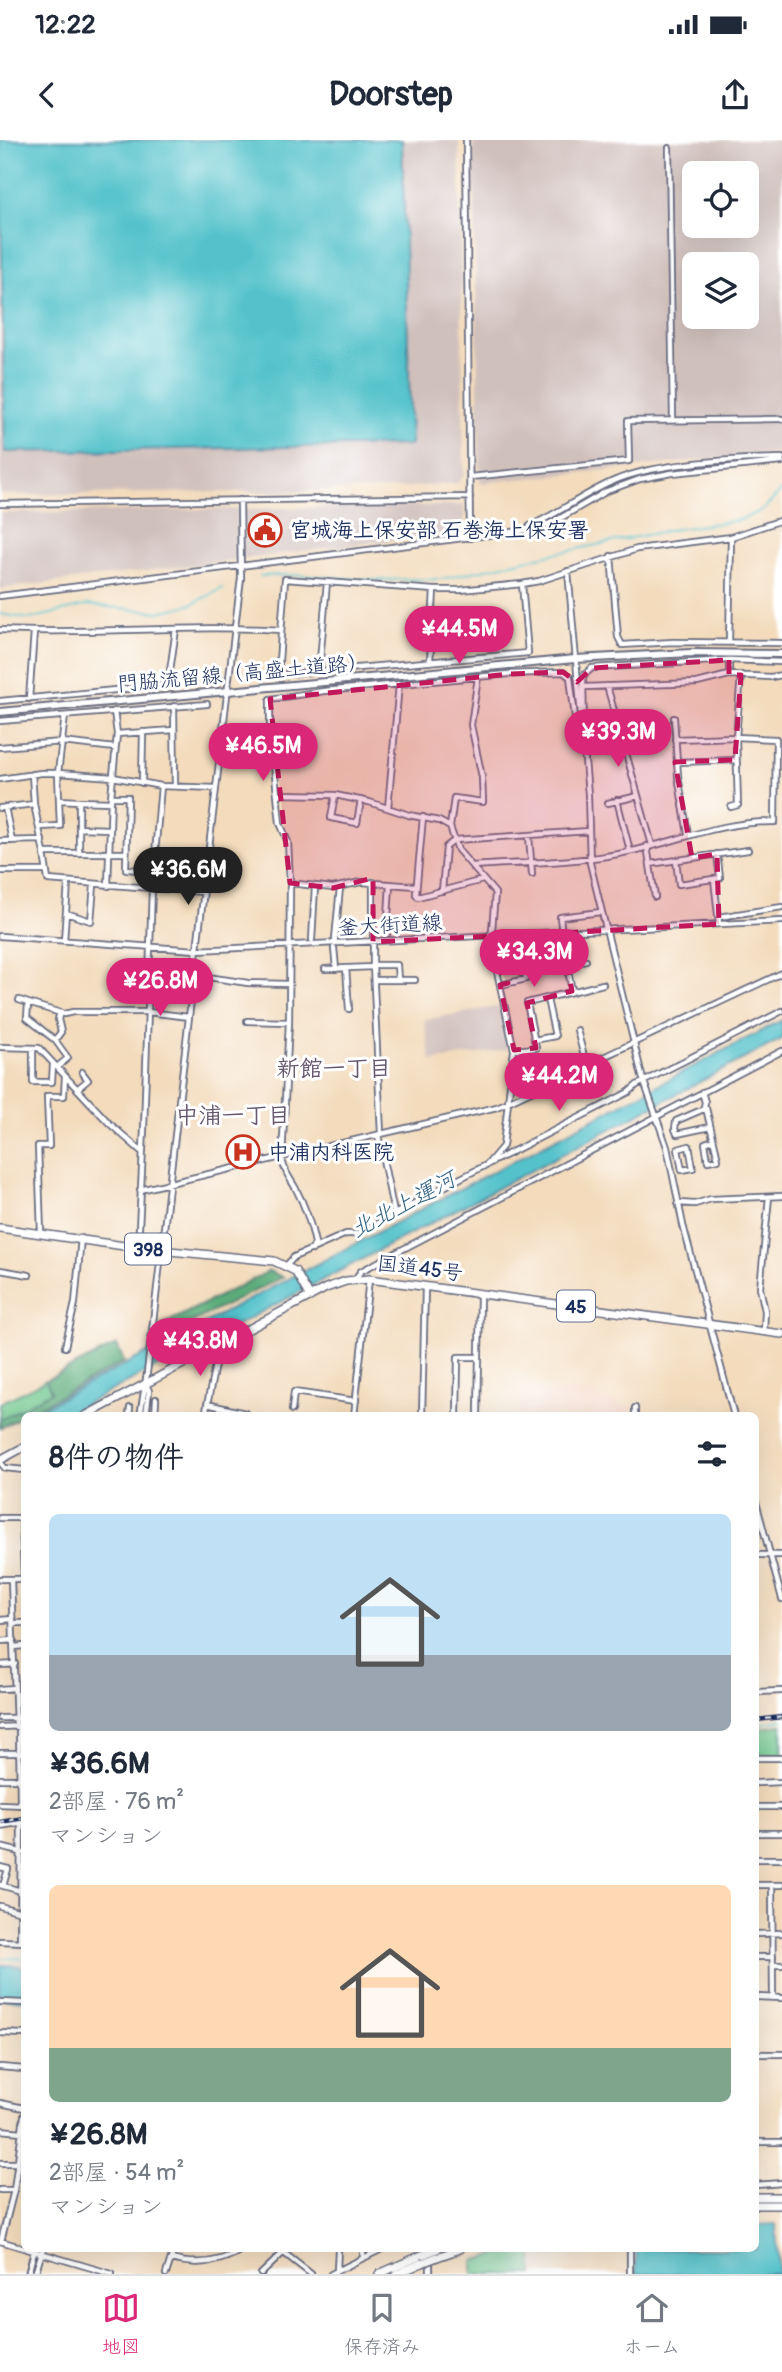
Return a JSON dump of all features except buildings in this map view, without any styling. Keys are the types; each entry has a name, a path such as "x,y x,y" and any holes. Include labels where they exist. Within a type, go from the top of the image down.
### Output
{"highway":[{"name":"398","path":"0,1228 138,1248 274,1261 295,1271 309,1294"},
{"name":"国道45号","path":"92,1412 146,1380 222,1343 309,1294 355,1279 782,1334"},
{"path":"0,1461 21,1449"},
{"path":"759,2197 782,2197"},
{"path":"759,2205 782,2205"},
{"path":"379,2274 437,2252"},
{"path":"397,2274 422,2259"}],"main road":[{"name":"門脇流留線（高盛土道路）","path":"0,712 575,659 691,653 782,654"}],"street":[{"path":"466,140 470,538"},
{"path":"669,148 673,420"},
{"path":"470,477 628,461 628,421 782,419"},
{"path":"0,596 520,531 556,515 603,485 632,474 665,467 782,460"},
{"path":"0,504 470,497"},
{"path":"141,1412 235,627 241,566 240,500"},
{"path":"522,584 528,653 278,676 285,579 434,590 522,584 637,549 731,537 782,520"},
{"path":"729,642 731,537"},
{"path":"611,556 618,637 622,645 782,643"},
{"path":"568,571 590,857 605,930 645,1083 663,1134 678,1203 733,1412"},
{"path":"319,672 327,582"},
{"path":"430,663 434,590"},
{"path":"0,630 34,632 235,627 281,630"},
{"path":"0,701 168,685 176,629"},
{"path":"29,699 34,632"},
{"path":"583,740 583,676 592,668 729,660 782,662"},
{"path":"729,660 729,675"},
{"path":"312,1250 315,1243 308,1216 297,1190 284,1172 282,1159 289,1022 290,883 288,842 280,823 270,727 270,699 399,684 563,671 570,677 577,734 583,740"},
{"path":"584,687 697,683 729,675 782,675"},
{"path":"731,807 738,805 735,760 741,675"},
{"path":"478,677 471,725 482,777 483,802 454,798 450,827 458,849 495,893 490,955 495,962 514,1050 503,1146 485,1167"},
{"path":"388,808 399,684"},
{"path":"607,686 650,846 655,897"},
{"path":"0,721 207,704"},
{"path":"174,706 175,786"},
{"path":"108,886 117,734 114,711"},
{"path":"40,827 60,826 58,773 65,716"},
{"path":"674,718 677,762 688,834"},
{"path":"117,734 174,730"},
{"path":"142,783 143,733"},
{"path":"471,866 607,856 688,834 755,822 775,822 776,738 676,739"},
{"path":"0,747 62,742 115,748"},
{"path":"677,762 735,760"},
{"path":"0,779 58,773 113,777 161,786 216,788"},
{"path":"32,774 34,804 48,880 203,892"},
{"path":"138,1248 149,947 161,786"},
{"path":"277,794 335,795 439,821 450,827"},
{"path":"335,795 331,818 357,823 361,800"},
{"path":"608,803 638,796"},
{"path":"59,800 111,800 128,797 125,869 153,871"},
{"path":"617,800 630,851"},
{"path":"79,801 79,852"},
{"path":"12,841 2,808 34,804"},
{"path":"423,817 416,887 418,897 483,880"},
{"path":"79,828 110,829"},
{"path":"442,891 446,847 455,840 589,831"},
{"path":"529,835 532,874"},
{"path":"0,841 42,840"},
{"path":"650,864 747,850"},
{"path":"44,853 126,853"},
{"path":"676,860 679,884 715,879 720,878 717,854"},
{"path":"0,872 45,872"},
{"path":"715,879 719,924"},
{"path":"290,883 340,888 373,882 416,887"},
{"path":"373,882 373,966 380,1135 394,1213"},
{"path":"64,941 68,883"},
{"path":"387,934 390,884"},
{"path":"66,913 91,921 94,885"},
{"path":"312,940 315,886"},
{"path":"335,939 340,888"},
{"path":"719,917 782,907"},
{"path":"561,926 560,917 601,912"},
{"name":"釜大街道線","path":"0,936 197,950 782,921"},
{"path":"561,933 572,991"},
{"path":"334,948 336,969"},
{"path":"495,962 522,957 526,979 500,985"},
{"path":"566,964 586,960"},
{"path":"325,970 397,965 398,980"},
{"path":"346,968 349,1009"},
{"path":"140,1190 498,1107 782,973"},
{"path":"194,975 248,983 289,984"},
{"path":"374,980 415,980"},
{"path":"514,1050 536,1048 527,1003 603,985"},
{"path":"534,1040 555,1036 547,999"},
{"path":"19,1000 60,1013 148,1012 189,1017"},
{"path":"29,1003 27,1018 55,1040 68,1058 55,1065"},
{"path":"286,1266 293,1257 346,1234 358,1234 782,1011"},
{"path":"55,1040 61,1032 58,1019 60,1013"},
{"path":"247,1021 289,1022"},
{"path":"577,1030 586,1064"},
{"path":"0,1048 39,1048 118,1133 142,1152"},
{"path":"33,1048 33,1082 52,1082 55,1065"},
{"path":"355,1279 361,1271 484,1208 535,1178 782,1051"},
{"path":"77,1089 88,1080 82,1072"},
{"path":"41,1233 38,1146 49,1146 47,1097 64,1096 65,1076"},
{"path":"702,1092 718,1159 708,1161 705,1142 713,1140"},
{"path":"704,1107 677,1121 675,1129 677,1134 710,1127"},
{"path":"663,1134 675,1129"},
{"path":"689,1146 694,1168 682,1170 681,1163 679,1148 689,1146"},
{"path":"670,1165 681,1163"},
{"path":"678,1203 695,1204 711,1199 782,1196"},
{"path":"764,1331 765,1311 760,1292 769,1197"},
{"path":"65,1347 75,1303 81,1238"},
{"path":"0,1270 29,1275"},
{"path":"355,1412 369,1279"},
{"path":"422,1412 425,1286"},
{"path":"478,1412 480,1294"},
{"path":"206,1412 217,1354 225,1348 222,1343"},
{"path":"457,1412 457,1357 478,1357"},
{"path":"146,1380 149,1391 146,1412"},
{"path":"292,1410 294,1392 356,1401"},
{"path":"155,1412 156,1399"},
{"path":"207,1404 241,1412"},
{"path":"0,1461 5,1468 21,1470"},
{"path":"759,1514 782,1599"},
{"path":"0,1518 21,1518"},
{"path":"759,1555 782,1555"},
{"path":"0,1579 21,1579"},
{"path":"11,1579 15,1688 21,1746"},
{"path":"0,1620 21,1622"},
{"path":"0,1641 21,1645"},
{"path":"0,1665 15,1664"},
{"path":"0,1689 15,1688"},
{"path":"759,1692 782,1691"},
{"path":"16,1698 21,1698"},
{"path":"0,1718 18,1724"},
{"path":"0,1727 18,1724"},
{"path":"0,1753 21,1753"},
{"path":"759,1758 782,1758"},
{"path":"0,1779 21,1779"},
{"path":"759,1783 782,1782"},
{"path":"0,1804 21,1805"},
{"path":"759,1807 782,1808"},
{"path":"0,1826 21,1823"},
{"path":"759,1833 782,1833"},
{"path":"0,1847 21,1852"},
{"path":"759,1859 782,1859"},
{"path":"0,1867 8,1869 2,1886 21,1891 21,1912 0,1906"},
{"path":"759,1885 782,1885"},
{"path":"772,1885 773,1998"},
{"path":"759,1934 782,1933"},
{"path":"0,1941 21,1942"},
{"path":"759,1957 773,1957"},
{"path":"773,1965 782,1965"},
{"path":"759,1997 782,1998"},
{"path":"0,2002 21,2003"},
{"path":"0,2033 21,2034"},
{"path":"759,2054 782,2054"},
{"path":"0,2067 21,2068"},
{"path":"0,2103 21,2107"},
{"path":"0,2130 21,2132"},
{"path":"21,2140 1,2241 21,2247"},
{"path":"759,2142 782,2142"},
{"path":"0,2163 18,2163"},
{"path":"759,2185 782,2183"},
{"path":"0,2190 13,2190"},
{"path":"28,2274 34,2252"},
{"path":"35,2274 42,2252"},
{"path":"45,2252 112,2274"},
{"path":"166,2274 173,2252"},
{"path":"171,2259 190,2263 209,2262 237,2252"},
{"path":"261,2274 285,2252"},
{"path":"287,2252 311,2274"},
{"path":"337,2270 338,2252"},
{"path":"363,2252 363,2257"},
{"path":"331,2274 375,2252"},
{"path":"430,2252 430,2274"},
{"path":"630,2252 630,2274"},
{"path":"88,2274 90,2267"}],"highlighted area":[{"path":"729,660 729,675 741,675 735,760 675,762 692,858 717,854 719,924 561,933 572,991 527,1003 536,1048 514,1050 500,985 508,983 490,955 491,936 373,942 373,878 333,888 290,883 270,699 509,674 563,672 577,682 592,668 666,662"}],"shaded area":[{"path":"402,140 459,140 464,475 458,483 377,490 0,495 0,195 411,445"},
{"path":"473,140 782,140 782,452 480,483"},
{"path":"464,505 464,524 448,533 0,589 0,513"},
{"path":"501,1006 510,1049 431,1061 424,1020"},
{"path":"572,1389 632,1407 632,1412 520,1412 518,1400"}],"green space":[{"path":"269,1271 283,1277 160,1338 162,1325"},
{"path":"117,1345 122,1357 0,1421 0,1403"},
{"path":"117,1345 124,1362 30,1412 21,1412 21,1417 0,1428 0,1420 51,1392 46,1380"},
{"path":"782,1725 782,1755 759,1754 759,1729"},
{"path":"504,2252 533,2252 533,2274 473,2274 473,2261"}],"water":[{"path":"0,140 402,140 411,445 5,452"},
{"path":"782,1020 782,1039 71,1412 35,1412"},
{"path":"0,1965 21,1966 21,2000 0,1998"},
{"path":"776,2224 779,2274 636,2274 636,2252 759,2252 759,2225"}],"waterway":[{"path":"260,576 442,579 670,530 740,520 763,510 782,490"},
{"path":"0,614 30,619 88,605 159,612 190,605 223,588"},
{"path":"759,1724 782,1720"},
{"path":"0,1722 13,1721"},
{"path":"0,1958 21,1959"}],"railway":[{"path":"759,1720 782,1717"},
{"path":"0,1822 21,1818"}],"place":[{"name":"宮城海上保安部 石巻海上保安署","path":"265,530"},
{"name":"中浦内科医院","path":"243,1152"}],"district":[{"name":"新館一丁目","path":"334,1068"},
{"name":"中浦一丁目","path":"233,1115"}],"water label":[{"name":"北北上運河","path":"403,1204"}]}
